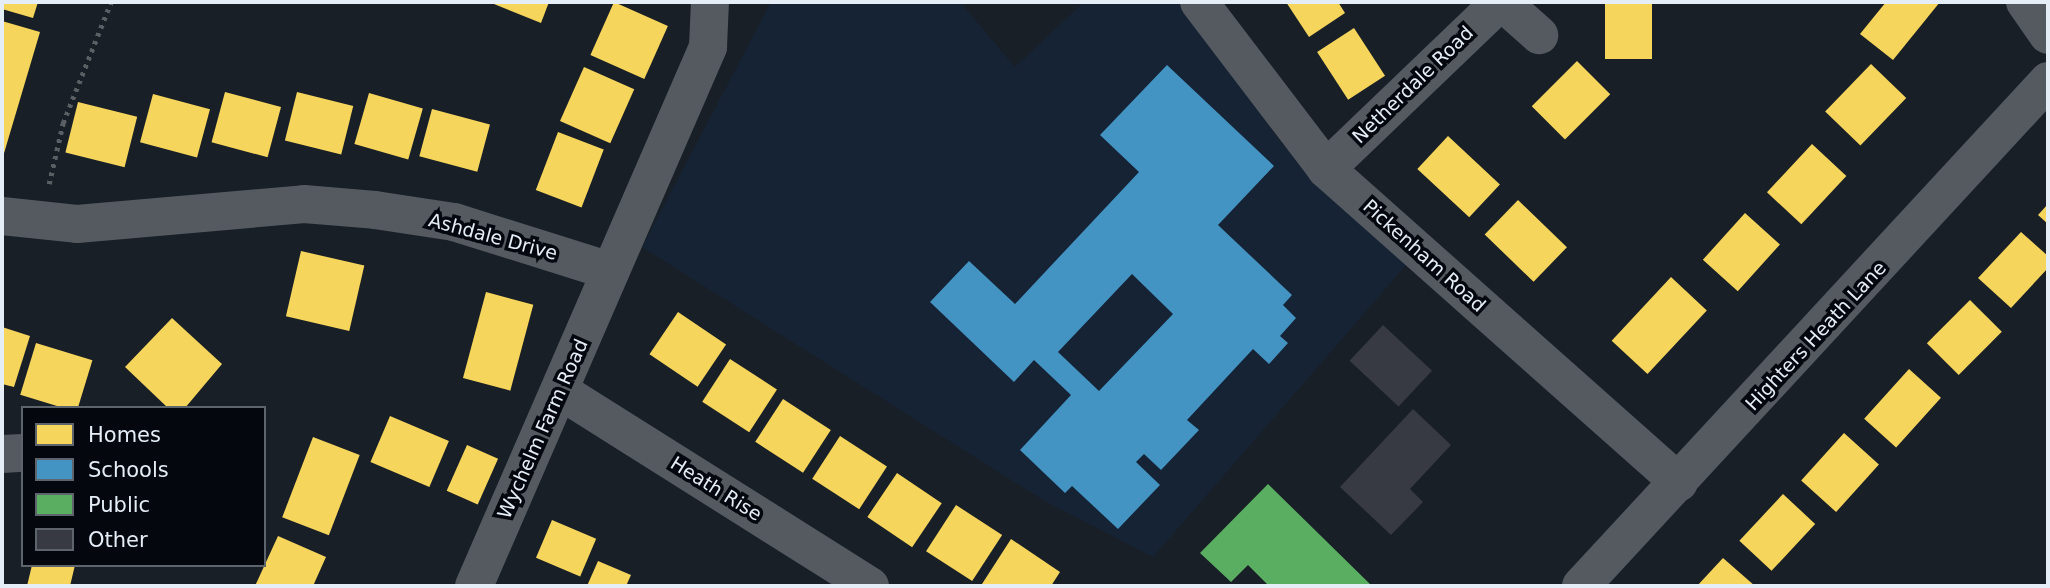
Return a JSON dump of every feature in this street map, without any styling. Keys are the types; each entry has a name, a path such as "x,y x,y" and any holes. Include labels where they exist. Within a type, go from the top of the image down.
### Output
{"street":[{"path":"610,271 708,47 710,2"},
{"name":"Pickenham Road","path":"1199,2 1326,169 1679,482"},
{"name":"Netherdale Road","path":"1326,169 1501,2 1539,35"},
{"path":"2025,2 2048,35"},
{"name":"Highters Heath Lane","path":"1581,586 2048,81"},
{"name":"Ashdale Drive","path":"2,216 40,223 304,204 351,208 454,222 610,271"},
{"name":"Wychelm Farm Road","path":"474,586 562,392 610,271"},
{"name":"Heath Rise","path":"562,392 870,586"},
{"path":"2,454 21,453"}],"path":[{"path":"40,223 63,123 111,2"}],"shaded area":[{"path":"771,2 960,2 1015,67 1084,2 1177,2 1283,145 1406,265 1153,557 1043,500 642,247"}],"building: Homes":[{"path":"2,2 38,2 33,18 2,9"},
{"path":"489,2 549,2 541,23"},
{"path":"614,2 668,26 644,79 590,55"},
{"path":"1286,2 1338,2 1345,13 1309,37"},
{"path":"1605,2 1652,2 1652,59 1605,59"},
{"path":"1886,2 1940,2 1893,60 1860,34"},
{"path":"2,21 40,32 2,160"},
{"path":"1354,28 1385,76 1348,100 1317,52"},
{"path":"1577,61 1610,94 1565,139 1532,106"},
{"path":"1871,64 1906,98 1860,146 1825,111"},
{"path":"584,67 634,89 610,143 560,121"},
{"path":"225,92 281,107 268,157 212,142"},
{"path":"297,92 353,106 341,155 285,141"},
{"path":"369,93 423,108 408,159 354,144"},
{"path":"153,94 210,109 197,158 140,142"},
{"path":"78,102 137,117 125,167 65,152"},
{"path":"432,109 490,125 477,172 419,156"},
{"path":"558,132 604,150 582,207 536,190"},
{"path":"1448,136 1500,184 1469,217 1417,169"},
{"path":"1812,144 1846,176 1801,224 1767,192"},
{"path":"1518,200 1567,247 1534,282 1485,235"},
{"path":"2048,204 2048,224 2038,215"},
{"path":"1745,213 1780,244 1738,291 1703,260"},
{"path":"2021,232 2048,256 2048,268 2011,308 1978,278"},
{"path":"301,251 364,266 349,331 286,316"},
{"path":"1671,277 1707,310 1648,374 1612,341"},
{"path":"486,292 533,305 510,391 463,378"},
{"path":"1970,300 2002,332 1959,375 1927,343"},
{"path":"678,312 726,344 698,387 649,354"},
{"path":"172,318 222,364 187,406 166,406 125,367"},
{"path":"2,327 30,336 14,387 2,384"},
{"path":"36,343 92,360 78,406 57,406 20,395"},
{"path":"730,359 777,389 749,432 702,402"},
{"path":"1909,369 1941,398 1896,448 1864,419"},
{"path":"783,399 831,430 803,473 755,442"},
{"path":"390,416 449,441 429,487 370,462"},
{"path":"1844,433 1879,464 1836,512 1801,481"},
{"path":"840,436 887,466 859,509 812,479"},
{"path":"313,437 360,455 329,535 282,517"},
{"path":"467,445 498,459 478,505 447,491"},
{"path":"897,473 942,503 912,547 867,517"},
{"path":"1783,494 1815,524 1772,571 1739,541"},
{"path":"956,505 1002,535 972,581 926,551"},
{"path":"552,520 596,539 580,576 536,558"},
{"path":"278,536 326,557 313,586 255,586"},
{"path":"1011,539 1060,572 1051,586 982,584"},
{"path":"1723,558 1755,586 1697,586"},
{"path":"598,561 631,575 626,586 587,586"},
{"path":"32,567 75,567 70,586 27,586"}],"building: Schools":[{"path":"1167,65 1274,166 1218,225 1292,295 1283,305 1296,318 1280,336 1288,343 1269,364 1253,349 1187,420 1199,430 1161,470 1144,454 1136,462 1160,485 1118,529 1072,486 1065,493 1020,450 1071,395 1034,360 1014,382 930,302 969,261 1015,304 1139,172 1100,135","holes":["1132,274 1173,314 1099,391 1058,352"]}],"building: Public":[{"path":"1268,484 1372,586 1269,586 1248,565 1231,582 1200,553"}],"building: Other":[{"path":"1383,325 1432,371 1399,407 1350,361"},
{"path":"1413,409 1451,445 1410,489 1423,502 1391,535 1340,487"}]}
